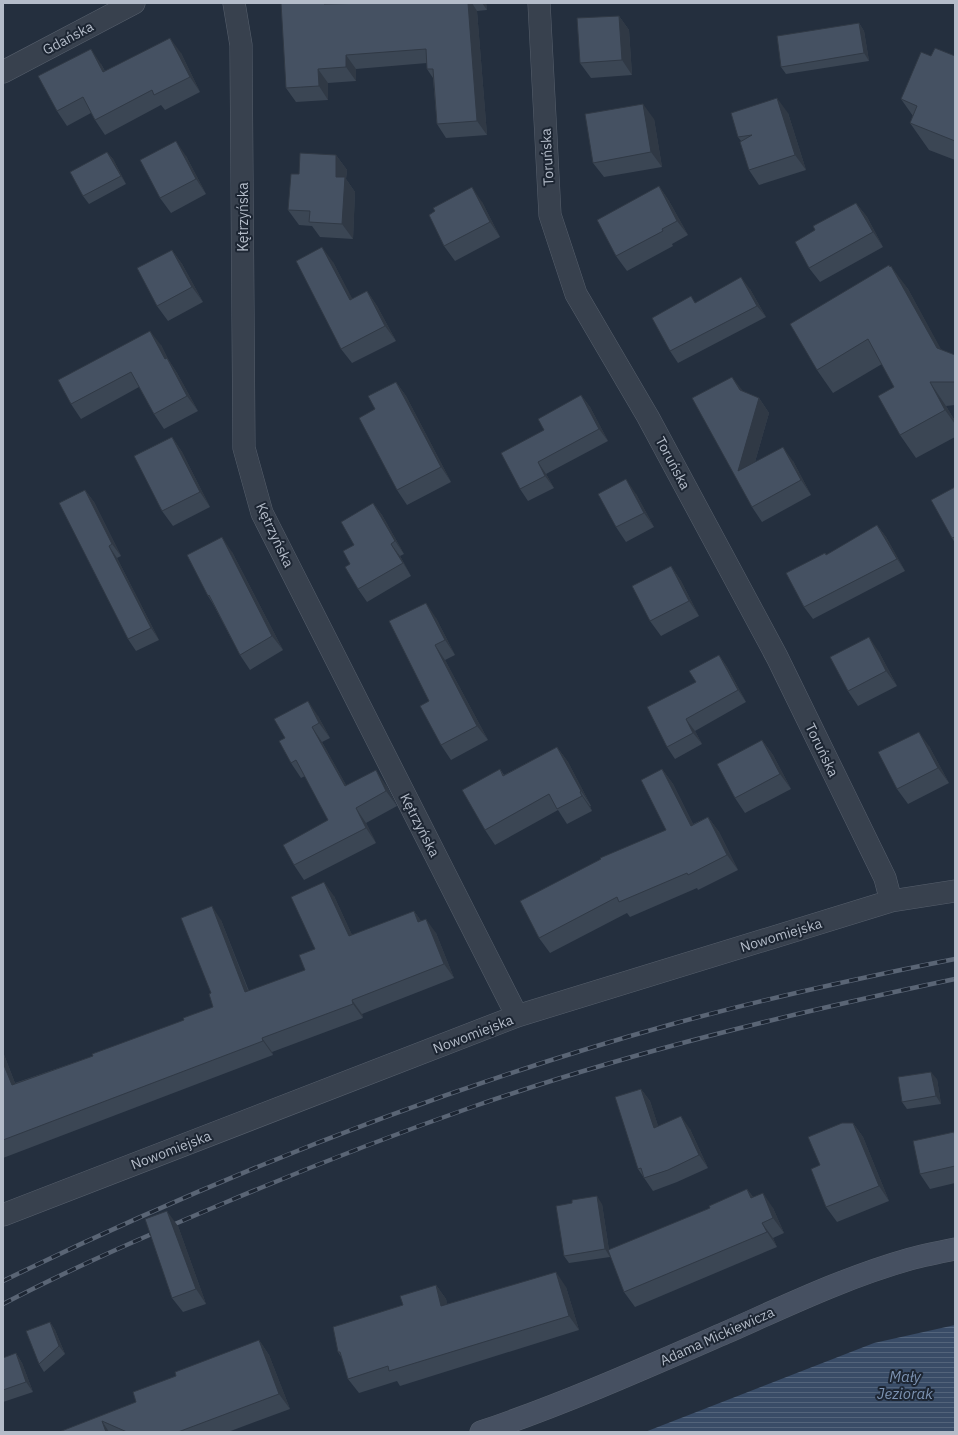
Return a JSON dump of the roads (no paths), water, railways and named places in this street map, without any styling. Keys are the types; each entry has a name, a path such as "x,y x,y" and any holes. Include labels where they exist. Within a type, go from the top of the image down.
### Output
{"street":[{"name":"Gdańska","path":"3,72 134,3"},
{"name":"Kętrzyńska","path":"234,3 242,45 244,448 262,513 517,1016"},
{"name":"Toruńska","path":"539,3 550,215 576,294 648,417 777,657 885,878 891,901"},
{"name":"Nowomiejska","path":"3,1215 517,1016 891,901 955,891"},
{"name":"Adama Mickiewicza","path":"481,1432 512,1422 655,1364 811,1294 912,1258 955,1249"}],"water":[{"name":"Mały Jeziorak","path":"955,1325 955,1432 645,1432 874,1343"}],"railway":[{"path":"3,1281 165,1206 247,1171 330,1138 498,1077 583,1050 704,1015 811,989 955,959"},
{"path":"3,1304 87,1263 229,1201 413,1128 475,1106 593,1068 713,1035 955,979"}]}
